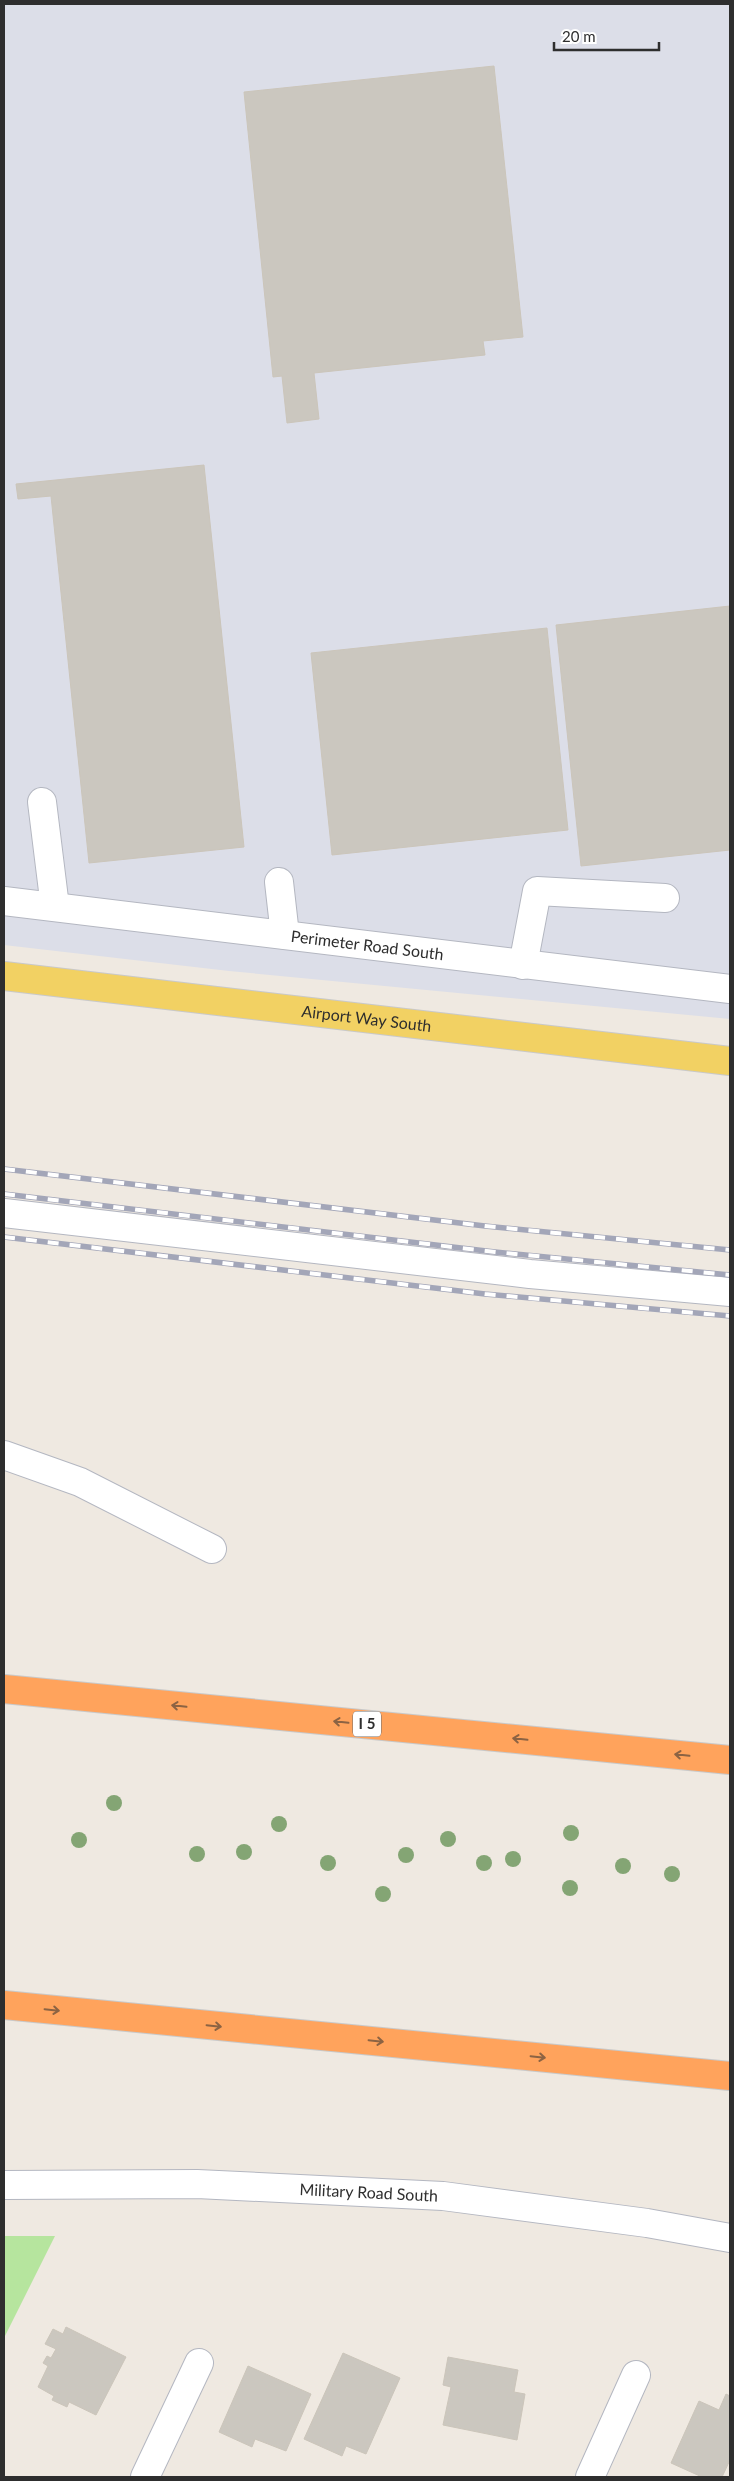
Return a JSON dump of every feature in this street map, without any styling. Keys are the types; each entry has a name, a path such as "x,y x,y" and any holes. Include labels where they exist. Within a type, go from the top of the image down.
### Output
{"highway":[{"name":"I 5","path":"4,1689 730,1760"},
{"path":"4,2005 730,2076"}],"main road":[{"name":"Airport Way South","path":"4,976 730,1061"}],"street":[{"path":"42,802 55,907"},
{"path":"279,882 284,935"},
{"path":"523,965 537,891 665,898"},
{"name":"Perimeter Road South","path":"4,901 730,989"},
{"path":"4,1213 530,1274 730,1292"},
{"path":"4,1455 80,1482 212,1549"},
{"name":"Military Road South","path":"4,2185 198,2184 443,2196 647,2223 730,2238"},
{"path":"145,2477 199,2363"},
{"path":"590,2477 636,2375"}],"shaded area":[{"path":"4,4 730,4 730,1019 229,971 4,945"}],"green space":[{"path":"4,2236 55,2236 4,2338"}],"building":[{"path":"494,66 523,337 483,341 485,355 314,373 319,419 287,423 282,376 273,377 244,92"},
{"path":"204,465 244,847 89,863 51,496 18,499 16,484"},
{"path":"730,606 730,850 581,866 556,625"},
{"path":"547,628 568,830 332,855 311,653"},
{"path":"66,2327 126,2357 96,2415 69,2402 67,2407 52,2400 54,2396 38,2387 48,2366 43,2363 47,2356 51,2358 56,2349 45,2344 53,2329 63,2334"},
{"path":"343,2353 400,2378 366,2454 346,2446 342,2456 304,2439"},
{"path":"448,2357 518,2370 514,2392 525,2394 517,2440 443,2425 451,2387 443,2385"},
{"path":"248,2366 311,2394 286,2451 255,2439 252,2447 219,2432"},
{"path":"726,2394 730,2396 730,2460 722,2477 702,2477 671,2463 699,2401 719,2410"}],"railway":[{"path":"4,1169 485,1226 730,1250"},
{"path":"4,1194 495,1252 730,1275"},
{"path":"4,1237 485,1294 730,1316"}]}
